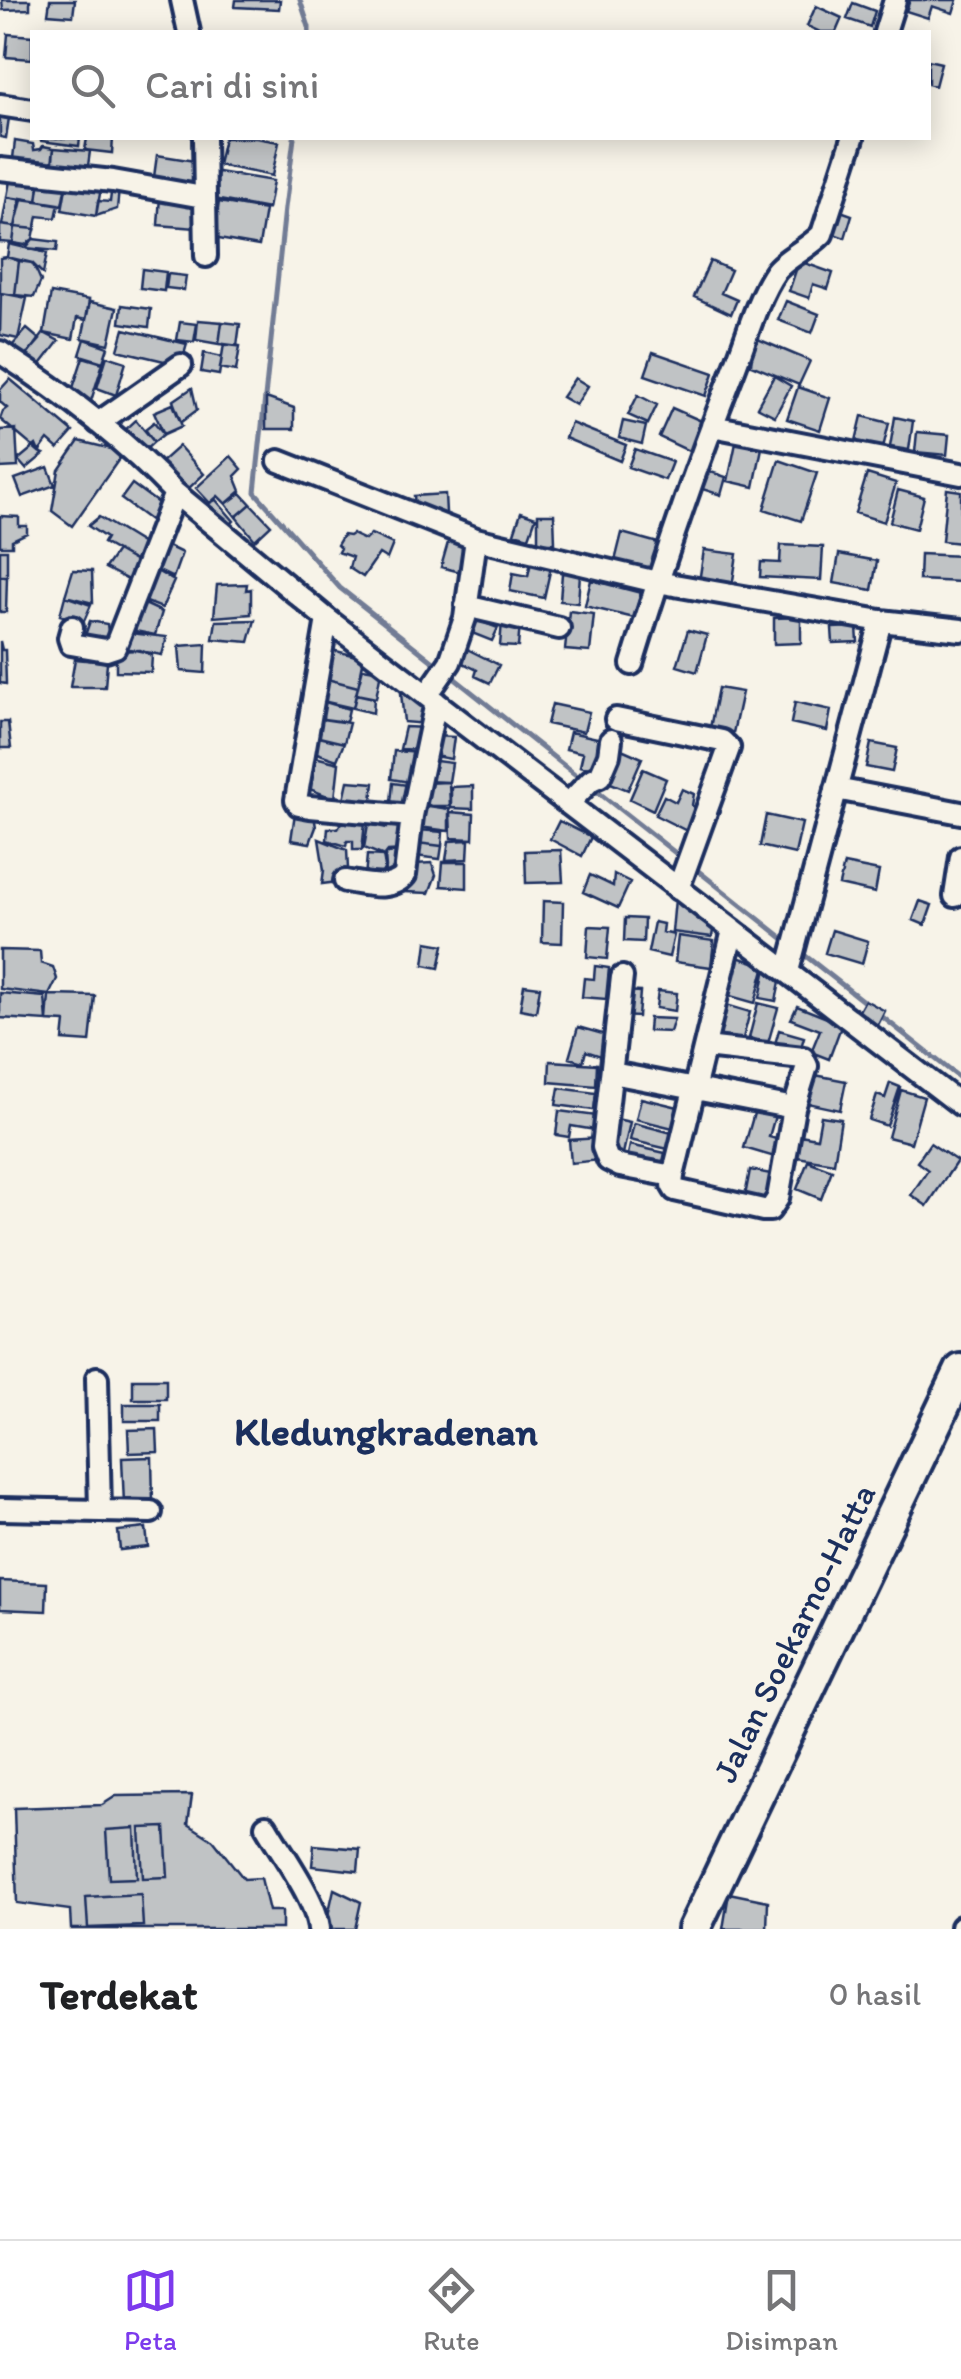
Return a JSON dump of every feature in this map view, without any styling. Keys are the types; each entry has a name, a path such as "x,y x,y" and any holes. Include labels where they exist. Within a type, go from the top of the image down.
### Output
{"highway":[{"name":"Jalan Soekarno-Hatta","path":"694,1929 961,1370"}],"street":[{"path":"182,0 190,30"},
{"path":"886,30 895,0"},
{"path":"0,106 30,110"},
{"path":"204,140 206,256"},
{"path":"632,664 712,426 772,276 822,234 851,140"},
{"path":"0,168 203,196"},
{"path":"0,352 98,423 326,619 438,684 579,793 678,889 961,1105"},
{"path":"98,423 182,366"},
{"path":"712,426 961,474"},
{"path":"278,462 476,539 658,582 881,621 961,630"},
{"path":"72,628 68,638 71,644 106,650 115,646 175,492"},
{"path":"345,882 384,886 399,882 404,876 438,684 465,618 476,539"},
{"path":"466,606 559,628"},
{"path":"326,619 296,800 310,807 412,816"},
{"path":"788,971 881,621"},
{"path":"616,719 722,742 729,748 678,889"},
{"path":"579,793 600,776 610,755 610,740"},
{"path":"836,789 961,814"},
{"path":"955,896 961,856"},
{"path":"706,1046 805,1059 807,1066 794,1108 778,1198 770,1210 675,1190 672,1184 733,930"},
{"path":"622,977 603,1147 608,1160 620,1166 674,1176"},
{"path":"612,1073 794,1108"},
{"path":"96,1378 100,1511"},
{"path":"0,1509 151,1512"},
{"path":"266,1826 310,1901 318,1929"}],"building":[{"path":"2,0 30,0 30,9 3,10"},
{"path":"50,0 75,0 73,16 48,14"},
{"path":"236,0 280,0 279,9 235,7"},
{"path":"910,0 957,0 953,13 932,6 928,18 906,11"},
{"path":"853,3 875,11 870,27 847,19"},
{"path":"816,6 842,18 837,30 807,26"},
{"path":"8,34 30,36 30,59 6,57"},
{"path":"931,61 941,63 935,86 931,85"},
{"path":"0,110 10,111 6,138 0,137"},
{"path":"41,140 80,140 79,146"},
{"path":"87,140 113,140 112,153 85,150"},
{"path":"224,140 279,142 272,176 218,165"},
{"path":"15,141 33,144 34,150 43,146 54,148 51,172 12,167"},
{"path":"54,148 90,151 88,166 70,164 69,174 52,172"},
{"path":"157,155 201,162 197,191 153,184"},
{"path":"218,172 273,181 268,209 214,199"},
{"path":"11,175 40,179 37,201 7,197"},
{"path":"40,179 66,184 62,205 37,201"},
{"path":"67,182 101,188 96,216 62,210"},
{"path":"112,185 119,189 117,209 96,216 98,201 110,202"},
{"path":"160,196 198,198 196,228 158,225"},
{"path":"7,197 22,200 15,227 2,225"},
{"path":"21,198 59,204 56,218 38,216 35,231 15,227"},
{"path":"219,202 265,210 259,246 213,238"},
{"path":"835,209 852,215 845,238 828,232"},
{"path":"0,225 15,227 13,243 0,242"},
{"path":"15,227 35,229 33,239 25,245 13,243"},
{"path":"33,239 58,242 57,251 26,248"},
{"path":"9,244 47,253 43,274 32,263 7,257"},
{"path":"0,258 19,261 15,295 0,293"},
{"path":"19,261 32,263 41,281 34,297 15,295"},
{"path":"710,261 731,270 721,293 737,300 731,314 694,297"},
{"path":"799,261 833,273 828,289 813,284 809,298 789,291"},
{"path":"142,269 166,272 164,291 140,288"},
{"path":"168,274 186,276 184,290 166,288"},
{"path":"1,293 27,298 18,339 0,335"},
{"path":"51,293 89,300 86,320 77,318 73,339 44,333"},
{"path":"786,301 819,314 812,333 778,320"},
{"path":"90,302 117,308 109,344 82,338"},
{"path":"122,305 151,309 149,327 120,323"},
{"path":"198,320 222,322 219,344 196,340"},
{"path":"180,322 197,324 194,342 177,340"},
{"path":"222,322 240,324 237,346 219,344"},
{"path":"27,329 40,340 24,358 11,347"},
{"path":"124,329 187,344 181,365 118,350"},
{"path":"44,333 59,341 39,367 26,357"},
{"path":"753,337 810,361 799,385 751,365"},
{"path":"85,339 108,347 103,362 80,355"},
{"path":"224,344 240,346 236,371 220,368"},
{"path":"653,352 714,373 706,396 645,375"},
{"path":"204,353 222,357 219,375 201,372"},
{"path":"107,356 126,362 116,395 97,388"},
{"path":"83,357 103,363 91,401 71,394"},
{"path":"774,376 791,386 775,416 757,407"},
{"path":"575,378 588,386 576,405 562,397"},
{"path":"10,379 73,432 58,449 48,440 39,452 0,419 7,408 0,402 0,390"},
{"path":"798,387 830,398 820,430 787,419"},
{"path":"192,388 197,410 181,422 173,401"},
{"path":"638,395 657,405 648,424 628,415"},
{"path":"266,398 294,408 294,429 266,429"},
{"path":"173,404 182,426 164,434 154,412"},
{"path":"672,408 706,423 693,453 659,437"},
{"path":"862,416 889,423 883,448 856,441"},
{"path":"895,417 913,421 909,450 890,447"},
{"path":"136,420 154,442 142,453 124,431"},
{"path":"623,421 646,426 642,444 619,438"},
{"path":"154,422 164,434 154,442 145,429"},
{"path":"571,423 626,445 620,461 565,438"},
{"path":"16,429 18,467 0,468 0,430"},
{"path":"917,432 949,435 947,455 915,452"},
{"path":"737,438 763,443 754,487 728,481"},
{"path":"79,441 124,452 72,526 52,511 59,470"},
{"path":"36,445 44,454 26,469 18,460"},
{"path":"179,446 204,474 186,491 161,462"},
{"path":"635,449 672,462 665,480 628,467"},
{"path":"231,456 242,469 235,476 241,491 226,504 218,496 210,503 196,488"},
{"path":"779,460 817,473 801,521 764,509"},
{"path":"48,467 55,485 22,497 15,479"},
{"path":"702,469 726,477 721,495 696,487"},
{"path":"867,474 896,483 884,522 855,513"},
{"path":"132,484 166,509 155,524 121,499"},
{"path":"947,489 961,491 961,543 942,541"},
{"path":"898,490 924,497 916,529 890,522"},
{"path":"241,493 251,504 236,517 226,504"},
{"path":"445,494 446,513 416,515 414,496"},
{"path":"216,500 234,521 226,529 208,507"},
{"path":"251,504 271,525 255,540 236,517"},
{"path":"521,512 536,517 529,537 514,533"},
{"path":"538,514 554,514 555,543 538,543"},
{"path":"0,516 19,517 19,526 27,526 27,533 12,540 12,546 0,546"},
{"path":"99,517 148,547 138,563 103,543 106,538 88,526"},
{"path":"622,533 658,543 651,570 615,561"},
{"path":"371,534 393,544 387,559 379,554 363,577 349,568 352,557 338,552 343,535 365,540"},
{"path":"449,539 467,543 460,572 441,567"},
{"path":"161,543 182,553 173,578 148,566"},
{"path":"781,545 823,547 821,580 760,577 761,562 780,563"},
{"path":"0,550 7,550 7,576 0,576"},
{"path":"704,550 737,554 732,587 699,582"},
{"path":"117,551 138,563 130,581 105,568"},
{"path":"839,554 877,561 872,590 834,583"},
{"path":"920,554 961,556 961,582 919,580"},
{"path":"531,562 551,567 544,598 510,591 513,573 528,576"},
{"path":"148,566 174,581 162,608 136,598"},
{"path":"73,570 92,571 93,603 65,596"},
{"path":"562,573 580,574 578,603 560,601"},
{"path":"0,576 7,576 6,612 0,612"},
{"path":"591,580 641,593 634,618 585,606"},
{"path":"247,584 246,590 251,589 251,614 214,617 217,585"},
{"path":"65,596 91,605 84,621 60,615"},
{"path":"136,600 162,612 155,635 125,629"},
{"path":"569,611 594,614 590,652 565,650"},
{"path":"801,617 801,643 774,644 774,618"},
{"path":"472,618 498,628 492,641 467,631"},
{"path":"255,620 249,642 213,639 216,621"},
{"path":"90,621 107,624 110,647 83,641"},
{"path":"502,622 520,623 518,647 500,646"},
{"path":"857,627 858,642 833,643 832,628"},
{"path":"688,630 707,635 697,672 677,666"},
{"path":"130,633 167,637 162,655 124,648"},
{"path":"0,641 5,650 6,684 0,683"},
{"path":"206,644 205,673 181,671 179,646"},
{"path":"328,649 364,658 358,687 323,678"},
{"path":"467,649 499,665 490,683 475,676 477,670 461,662"},
{"path":"140,650 152,655 151,672 116,671 116,651"},
{"path":"75,659 107,662 105,687 70,687"},
{"path":"363,668 381,671 376,698 356,694"},
{"path":"323,678 358,687 353,708 318,700"},
{"path":"718,688 742,692 733,733 710,728"},
{"path":"401,693 422,695 432,703 427,724 404,722"},
{"path":"356,694 374,698 373,713 353,708"},
{"path":"318,700 349,709 346,722 316,718"},
{"path":"795,702 831,710 827,731 791,723"},
{"path":"552,704 589,712 584,732 547,724"},
{"path":"322,719 349,723 344,743 319,737"},
{"path":"0,722 8,722 11,748 0,748"},
{"path":"405,727 426,728 423,750 400,749"},
{"path":"570,732 606,740 599,770 580,766 583,753 566,749"},
{"path":"432,736 454,737 451,759 428,755"},
{"path":"310,738 344,743 337,760 309,747"},
{"path":"871,743 897,748 892,772 866,767"},
{"path":"617,747 642,758 628,790 603,780"},
{"path":"394,751 421,753 416,783 391,779"},
{"path":"311,756 339,763 335,799 307,788"},
{"path":"428,760 452,763 449,782 424,781"},
{"path":"643,769 666,779 653,810 630,799"},
{"path":"348,781 374,783 371,810 342,808"},
{"path":"449,782 450,806 431,806 421,801 423,783"},
{"path":"393,783 415,786 411,813 390,811"},
{"path":"473,786 473,809 451,808 451,787"},
{"path":"682,789 694,794 692,805 700,814 691,833 655,815 664,796 676,802"},
{"path":"422,805 449,809 449,831 419,827"},
{"path":"450,812 474,814 473,839 451,838"},
{"path":"295,813 314,815 316,827 310,843 291,840"},
{"path":"766,815 802,823 795,854 760,846"},
{"path":"388,816 410,818 405,850 388,851 384,856 364,848 368,824 387,828"},
{"path":"342,821 365,823 362,850 353,850 353,841 347,841 346,846 327,840 328,828 338,828"},
{"path":"559,821 591,837 582,856 550,839"},
{"path":"419,830 443,832 442,846 417,843"},
{"path":"319,839 347,850 345,881 322,884"},
{"path":"469,840 468,859 446,860 449,841"},
{"path":"417,843 442,846 440,859 415,856"},
{"path":"561,850 563,882 526,883 525,851"},
{"path":"404,851 397,879 381,878 386,868 385,856"},
{"path":"367,855 383,856 385,867 379,879 365,878"},
{"path":"443,862 467,862 467,888 441,886"},
{"path":"432,863 436,875 429,893 405,892 414,864"},
{"path":"844,864 879,871 875,893 839,885"},
{"path":"614,874 630,882 618,908 583,892 590,875 613,886"},
{"path":"675,899 695,908 696,917 714,924 712,937 672,932"},
{"path":"543,901 563,902 562,943 542,942"},
{"path":"920,901 932,905 925,925 913,920"},
{"path":"625,918 644,919 643,942 624,941"},
{"path":"654,922 663,924 662,932 674,935 669,957 648,952"},
{"path":"589,926 610,927 607,959 587,957"},
{"path":"832,930 868,941 862,964 825,953"},
{"path":"678,936 714,941 711,967 675,962"},
{"path":"427,942 444,945 439,968 424,965"},
{"path":"0,950 40,951 41,963 53,967 57,979 49,995 0,989"},
{"path":"733,956 765,965 755,1003 723,994"},
{"path":"595,966 609,968 606,999 582,997 584,978 594,979"},
{"path":"766,968 781,977 776,1001 760,998"},
{"path":"524,985 540,987 536,1012 520,1009"},
{"path":"625,991 640,992 638,1017 622,1016"},
{"path":"658,991 677,993 675,1011 656,1008"},
{"path":"0,993 45,997 47,1021 0,1018"},
{"path":"49,995 95,996 90,1042 63,1040 65,1022 47,1021"},
{"path":"865,1000 885,1011 876,1029 855,1018"},
{"path":"758,1003 778,1008 768,1043 749,1038"},
{"path":"723,1004 750,1012 742,1042 714,1034"},
{"path":"797,1006 842,1024 829,1059 811,1052 820,1030 791,1019"},
{"path":"649,1018 674,1019 670,1032 648,1031"},
{"path":"578,1027 610,1036 604,1057 586,1051 583,1062 569,1058"},
{"path":"779,1030 804,1037 800,1051 775,1044"},
{"path":"550,1061 597,1064 596,1086 549,1082"},
{"path":"810,1074 846,1081 840,1110 803,1102"},
{"path":"890,1083 900,1087 887,1126 869,1120 877,1095 885,1098"},
{"path":"559,1088 596,1093 594,1110 556,1105"},
{"path":"901,1090 924,1097 911,1143 888,1137"},
{"path":"641,1098 678,1107 673,1128 636,1119"},
{"path":"757,1103 777,1109 769,1137 783,1141 778,1158 744,1148"},
{"path":"559,1111 597,1116 595,1130 571,1126 569,1137 556,1135"},
{"path":"821,1116 841,1119 834,1163 797,1157 800,1135 817,1138"},
{"path":"612,1118 630,1122 623,1154 605,1151"},
{"path":"634,1123 672,1133 668,1149 630,1140"},
{"path":"599,1138 601,1160 571,1163 569,1140"},
{"path":"930,1143 957,1161 927,1206 911,1195 928,1170 917,1162"},
{"path":"630,1145 665,1153 662,1166 627,1159"},
{"path":"808,1161 832,1170 821,1199 797,1189"},
{"path":"750,1170 776,1175 772,1201 745,1196"},
{"path":"133,1379 166,1379 166,1399 133,1399"},
{"path":"124,1404 160,1404 160,1421 124,1421"},
{"path":"157,1429 158,1452 129,1453 128,1430"},
{"path":"152,1457 153,1503 124,1504 122,1458"},
{"path":"146,1528 148,1547 120,1550 118,1531"},
{"path":"0,1581 47,1583 46,1611 0,1609"},
{"path":"192,1795 188,1824 213,1840 244,1879 261,1878 269,1911 282,1911 282,1929 71,1929 70,1910 17,1903 14,1808 102,1805 116,1796"},
{"path":"165,1827 168,1877 143,1878 140,1828"},
{"path":"135,1828 137,1878 109,1879 106,1830"},
{"path":"314,1845 360,1849 358,1871 312,1866"},
{"path":"334,1889 361,1902 355,1929 325,1929"},
{"path":"729,1893 768,1901 767,1929 723,1929"},
{"path":"141,1894 143,1926 88,1928 86,1897"}],"waterway":[{"path":"300,0 309,30"},
{"path":"294,140 255,492 340,588 440,667"},
{"path":"449,674 581,779"},
{"path":"594,789 683,859"},
{"path":"692,866 789,943"},
{"path":"798,950 868,1005"},
{"path":"880,1015 961,1079"}],"district":[{"name":"Kledungkradenan","path":"386,1431"}]}
